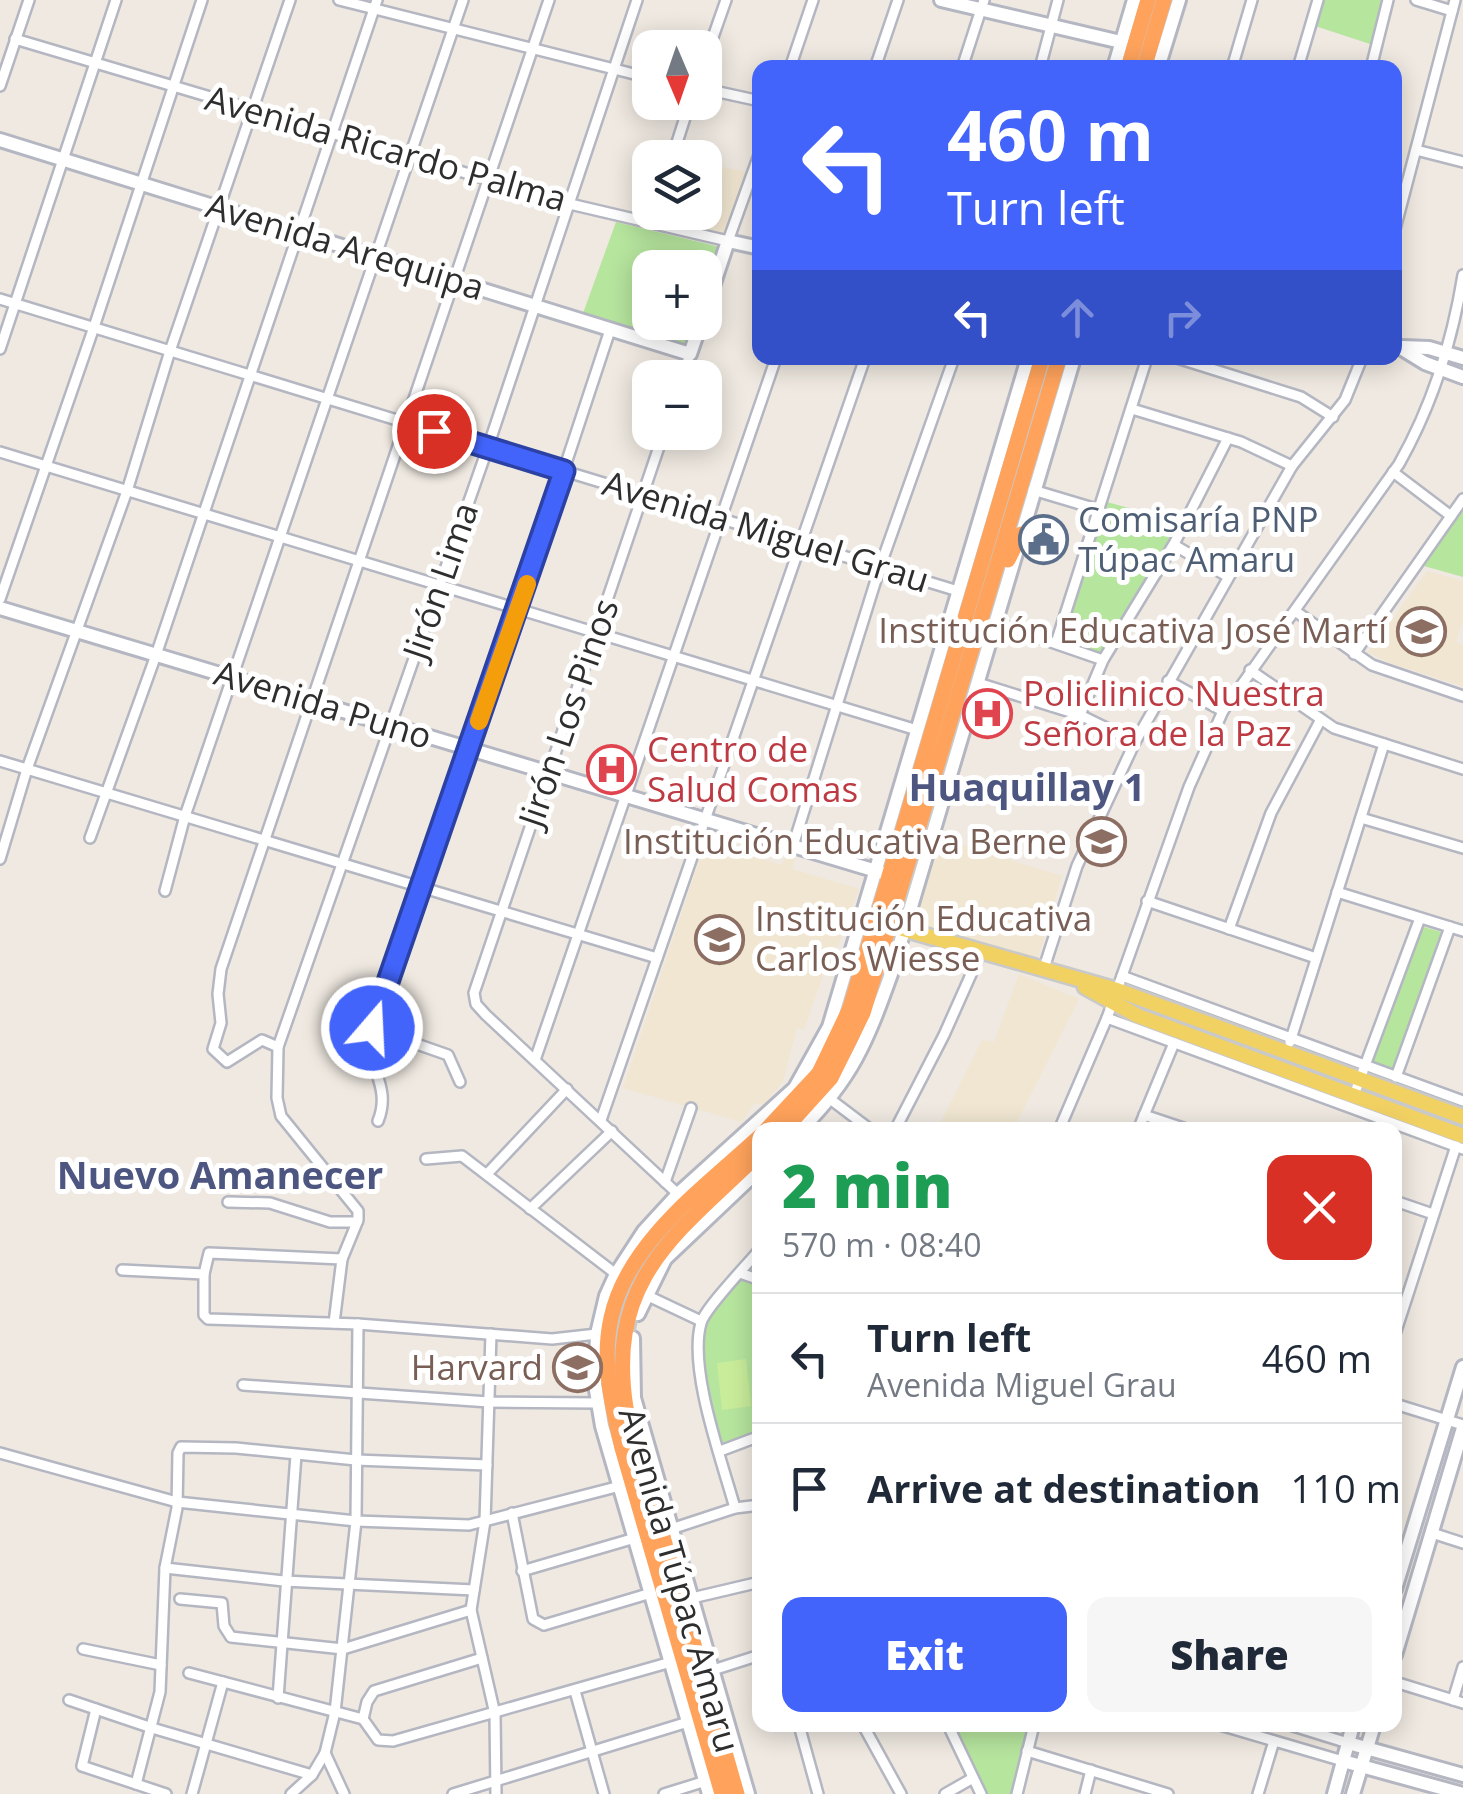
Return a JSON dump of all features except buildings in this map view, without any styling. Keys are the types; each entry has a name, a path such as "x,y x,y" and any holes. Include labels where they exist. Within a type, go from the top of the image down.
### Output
{"highway":[{"path":"1130,60 1148,0"},
{"path":"1146,60 1164,0"},
{"name":"Avenida Túpac Amaru","path":"774,1122 804,1092 837,1041 850,1008 1040,365"},
{"name":"Avenida Túpac Amaru","path":"791,1122 831,1078 854,1037 889,875 976,642 1058,365"},
{"path":"976,642 983,636 1021,534"},
{"name":"Avenida Túpac Amaru","path":"713,1787 609,1395 607,1348 618,1294 645,1249 752,1143"},
{"name":"Avenida Túpac Amaru","path":"737,1794 714,1715 632,1483 621,1376 626,1316 639,1285 661,1251 752,1161"},
{"path":"714,1673 714,1715"}],"main road":[{"path":"941,0 982,5 1122,42"},
{"path":"1116,60 1134,0"},
{"path":"1160,60 1178,0"},
{"name":"Avenida Arequipa","path":"0,140 690,354"},
{"path":"722,259 728,241"},
{"name":"Avenida Ricardo Palma","path":"728,241 752,246"},
{"path":"690,354 695,340"},
{"path":"1402,347 1463,358"},
{"path":"1402,349 1463,377"},
{"name":"Avenida Túpac Amaru","path":"757,1122 795,1088 828,1027 889,875 917,730 1026,365"},
{"path":"808,1122 856,1064 867,1042 1072,365"},
{"name":"Avenida Puno","path":"0,608 889,875"},
{"path":"903,929 1289,1046 1364,1073 1463,1118"},
{"path":"1115,996 1176,1037 1354,1095 1460,1143"},
{"name":"Avenida Túpac Amaru","path":"713,1787 688,1722 635,1538 632,1483 597,1403 597,1334 616,1274 644,1231 678,1194 752,1127"},
{"name":"Avenida Túpac Amaru","path":"748,1794 634,1398 631,1376 634,1326 646,1295 672,1250 752,1175"},
{"path":"1402,1566 1463,1367"},
{"path":"1402,1632 1463,1426"},
{"path":"1334,1794 1351,1732"},
{"path":"1353,1794 1372,1732"},
{"path":"1348,1742 1463,1775"},
{"path":"1343,1761 1463,1794"}],"street":[{"path":"0,349 116,0"},
{"path":"0,599 202,0"},
{"path":"0,859 27,769 127,491 170,350 290,0"},
{"path":"339,0 376,4 632,74"},
{"path":"165,891 185,816 464,0"},
{"path":"278,1047 262,1040 227,1062 213,1049 221,1023 221,969 549,0"},
{"name":"Jirón Lima","path":"357,1222 358,1211 328,1178 278,1110 278,1047 488,448 637,0"},
{"path":"716,30 726,0"},
{"path":"793,60 813,0"},
{"path":"878,60 898,0"},
{"path":"1042,60 1058,0"},
{"path":"1234,60 1252,0"},
{"path":"1300,60 1318,0"},
{"path":"1373,60 1388,0"},
{"path":"1402,203 1454,5 1416,0"},
{"path":"0,86 24,1"},
{"path":"90,838 156,655 376,4"},
{"path":"965,60 982,5"},
{"name":"Avenida Ricardo Palma","path":"16,39 490,182 570,204 632,215"},
{"path":"722,93 752,99"},
{"path":"1416,150 1463,162"},
{"path":"728,241 752,174"},
{"name":"Avenida Ricardo Palma","path":"692,230 728,241"},
{"path":"1063,1122 1115,996 1189,787 1223,711 1393,472 1424,418 1448,353 1463,274"},
{"name":"Avenida Miguel Grau","path":"0,298 958,591"},
{"path":"378,1121 384,1100 368,1045 372,1028 610,330"},
{"path":"688,360 690,354"},
{"path":"678,1194 534,1060 774,365"},
{"path":"601,1120 863,365"},
{"path":"793,846 880,567 952,365"},
{"path":"1056,643 1146,365"},
{"path":"1200,365 1301,397 1334,417"},
{"path":"1043,971 1077,866 1135,742 1292,466 1334,417 1360,365"},
{"path":"1132,409 1228,438 1292,466"},
{"path":"1080,715 1103,660 1174,544 1228,438"},
{"name":"Jirón Los Pinos","path":"534,1060 476,1004 474,992 658,450"},
{"path":"0,452 917,730"},
{"path":"1393,472 1450,516"},
{"path":"1032,490 1100,510"},
{"path":"1354,654 1463,498"},
{"path":"1174,544 1227,576"},
{"path":"1295,611 1354,654 1392,674 1463,696"},
{"path":"996,623 1103,660"},
{"path":"1250,670 1320,721 1463,769"},
{"path":"1168,680 1223,711"},
{"path":"978,684 1080,715 1135,742"},
{"path":"1229,929 1271,813 1320,721"},
{"path":"1281,1069 1384,744"},
{"path":"0,760 657,958"},
{"path":"1360,818 1463,848"},
{"path":"1337,892 1463,931"},
{"path":"1147,901 1316,958"},
{"path":"1354,1095 1420,918"},
{"path":"1396,1077 1450,927"},
{"path":"899,1122 980,952"},
{"path":"372,1028 448,1055 460,1082"},
{"path":"1141,1122 1176,1037 1460,1143 1402,1309"},
{"path":"1364,1073 1396,1077 1463,1101"},
{"path":"488,1174 567,1089"},
{"path":"830,1099 860,1122"},
{"path":"664,1182 691,1108"},
{"path":"1144,1115 1165,1122"},
{"path":"530,1208 612,1131"},
{"path":"426,1158 462,1156 616,1274"},
{"path":"228,1202 270,1202 330,1222 357,1222 342,1259 334,1324"},
{"path":"1402,1204 1433,1214"},
{"path":"342,1259 209,1253 204,1274 205,1318 358,1324 552,1339 597,1334"},
{"path":"734,1508 704,1402 700,1376 701,1320 752,1259"},
{"path":"122,1270 204,1274"},
{"path":"740,1273 752,1277"},
{"path":"646,1295 701,1320"},
{"path":"291,1794 312,1775 325,1752 335,1712 356,1521 358,1324"},
{"path":"490,1334 485,1521 471,1610 496,1714 496,1794"},
{"path":"244,1385 489,1402 597,1403"},
{"path":"1402,1406 1463,1426"},
{"path":"720,1452 752,1439"},
{"path":"136,1784 160,1692 165,1568 177,1502 178,1453 182,1447 487,1465"},
{"path":"0,1452 177,1502 356,1521 469,1525 632,1483"},
{"path":"278,1698 296,1455"},
{"path":"671,1530 734,1508 752,1506"},
{"path":"512,1512 532,1619 538,1624 651,1593"},
{"path":"1432,1533 1463,1544"},
{"path":"522,1570 635,1538"},
{"path":"165,1568 351,1586 474,1590"},
{"path":"692,1598 752,1584"},
{"path":"180,1599 222,1603 224,1626 231,1637 342,1649 471,1610"},
{"path":"83,1649 162,1665"},
{"path":"482,1658 374,1691 364,1719 372,1735 385,1742 671,1662"},
{"path":"714,1673 752,1658"},
{"path":"1402,1684 1458,1702 1463,1667"},
{"path":"189,1673 364,1719"},
{"path":"192,1794 224,1682"},
{"path":"576,1691 604,1794"},
{"path":"69,1700 312,1775"},
{"path":"96,1709 82,1766 166,1794"},
{"path":"453,1794 688,1722"},
{"path":"801,1732 818,1794"},
{"path":"867,1732 901,1794"},
{"path":"951,1732 982,1794"},
{"path":"1018,1794 1032,1732"},
{"path":"1244,1732 1343,1761"},
{"path":"1314,1732 1348,1742"},
{"path":"1258,1794 1274,1741"},
{"path":"1027,1751 1168,1794"},
{"path":"325,1752 344,1794"},
{"path":"1085,1794 1091,1770"},
{"path":"945,1794 973,1778"},
{"path":"664,1794 713,1787"}],"shaded area":[{"path":"722,167 746,172 724,235 700,230 722,230"},
{"name":"Institución Educativa José Martí","path":"1428,571 1463,581 1463,619 1456,642 1463,645 1463,686 1392,664 1368,652"},
{"path":"940,838 1062,876 1037,961 914,923"},
{"path":"705,843 782,865 788,850 797,853 792,869 859,889 804,1030 797,1028 783,1081 764,1105 754,1103 742,1122 623,1088"},
{"path":"1019,974 1079,999 1017,1122 941,1122 982,1040 994,1042"}],"green space":[{"path":"1322,0 1384,0 1373,45 1315,26"},
{"path":"616,222 632,226 632,230 649,230 720,247 632,250 632,331 582,316"},
{"path":"662,340 687,340 685,347"},
{"path":"1107,502 1179,522 1098,656 1061,641"},
{"path":"1463,508 1463,577 1424,566"},
{"path":"1421,926 1441,932 1395,1070 1373,1062"},
{"path":"752,1264 752,1434 723,1446 706,1384 702,1350 706,1322"},
{"path":"746,1359 751,1406 722,1410 717,1363"},
{"path":"956,1732 1027,1732 1014,1794 986,1794"}],"slow traffic":[{"path":"479,721 527,584"}],"place":[{"name":"Comisaría PNP Túpac Amaru","path":"1043,540"},
{"name":"Institución Educativa José Martí","path":"1422,631"},
{"name":"Policlinico Nuestra Señora de la Paz","path":"988,714"},
{"name":"Centro de Salud Comas","path":"612,770"},
{"name":"Institución Educativa Berne","path":"1102,842"},
{"name":"Institución Educativa Carlos Wiesse","path":"720,939"},
{"name":"Harvard","path":"578,1368"}],"district":[{"name":"Huaquillay 1","path":"1027,788"},
{"name":"Nuevo Amanecer","path":"220,1176"}],"route":[{"path":"372,1028 564,471 434,431"}]}
